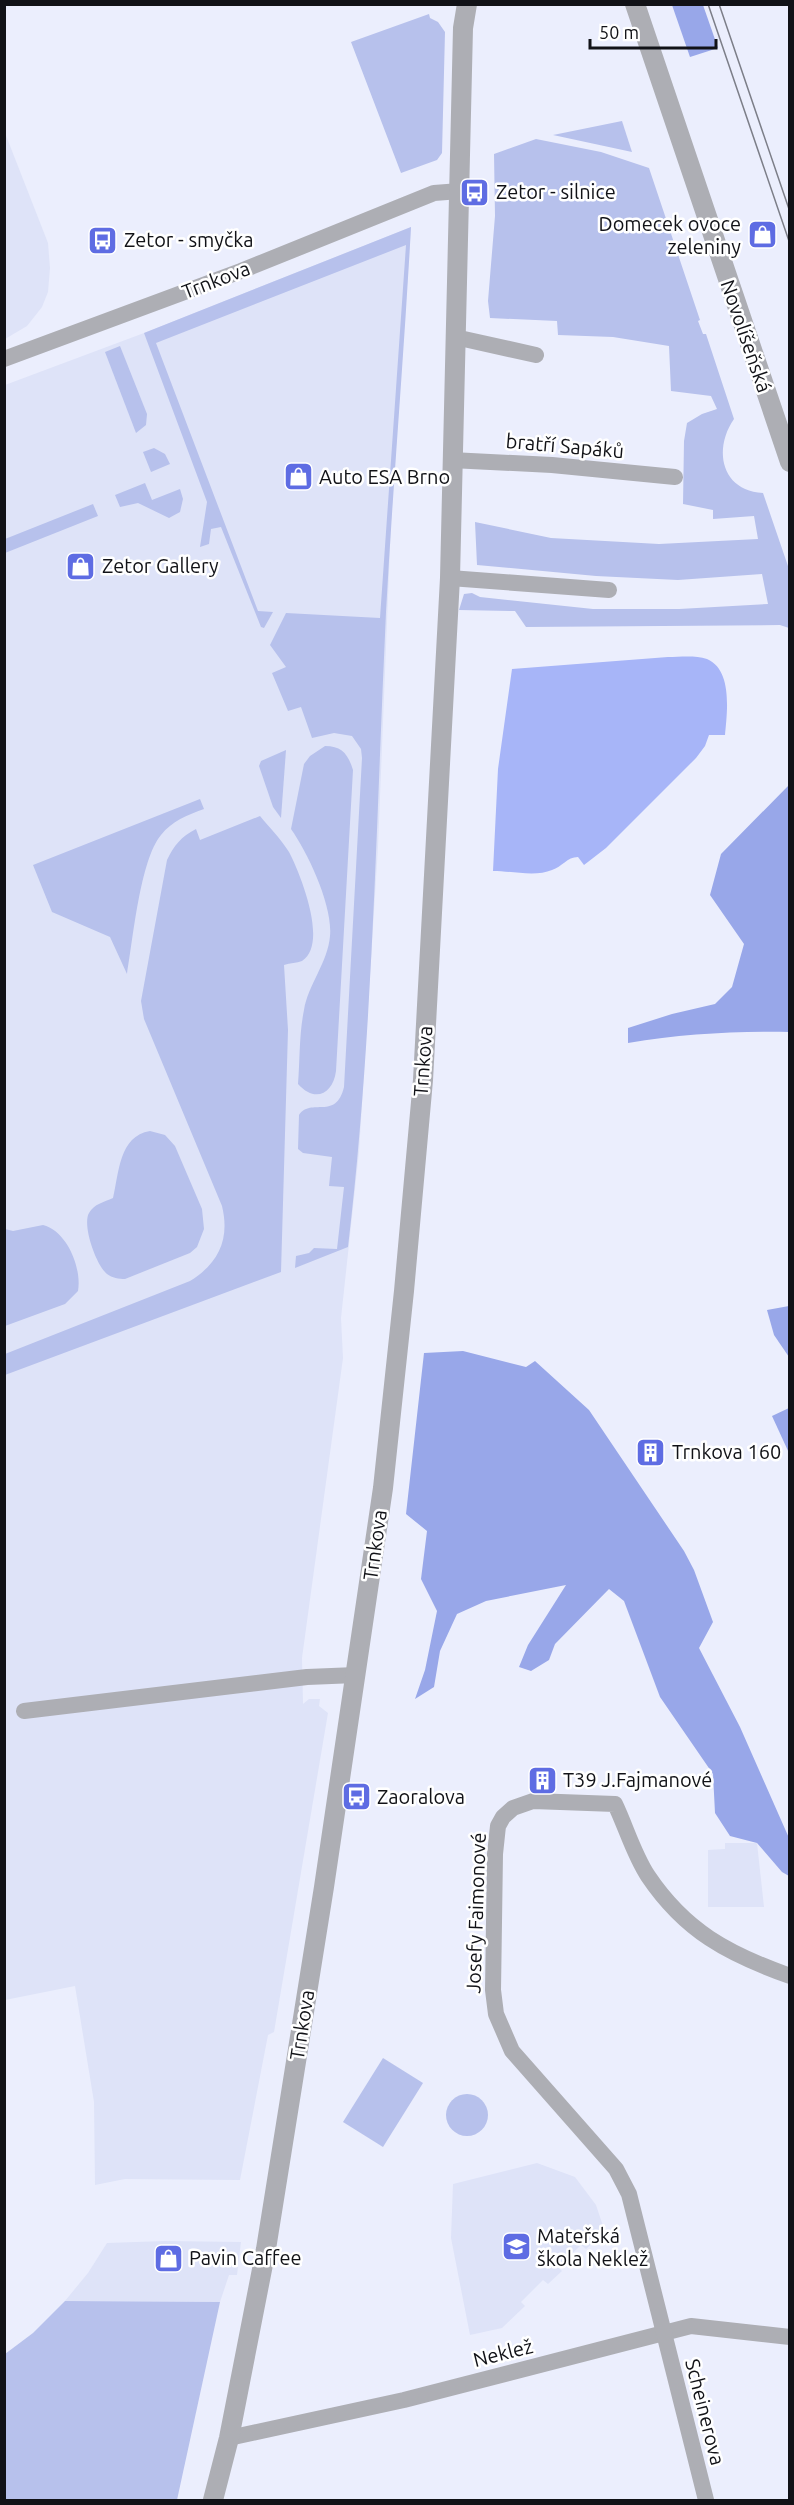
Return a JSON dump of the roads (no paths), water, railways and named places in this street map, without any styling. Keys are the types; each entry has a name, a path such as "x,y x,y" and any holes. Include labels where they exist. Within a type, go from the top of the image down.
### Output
{"street":[{"name":"Trnkova","path":"213,2500 229,2438 279,2168 383,1488 404,1290 422,1092 450,578 463,28 467,4"},
{"name":"Novolíšeňská","path":"635,4 789,462"},
{"name":"Trnkova","path":"4,359 241,271 434,193 460,191"},
{"path":"454,338 536,355"},
{"name":"bratří Sapáků","path":"452,459 552,465 675,477"},
{"path":"450,578 609,590"},
{"path":"24,1711 307,1677 356,1675"},
{"name":"Josefy Faimonové","path":"663,2334 637,2220 623,2181 601,2150 512,2051 496,2014 493,1990 495,1854 498,1826 513,1808 524,1803 567,1801 615,1804 647,1875 679,1915 712,1943 789,1976"},
{"name":"Neklež","path":"229,2438 404,2400 692,2326 789,2337"},
{"name":"Scheinerova","path":"663,2334 706,2500"}],"tram line":[{"path":"708,4 790,244"},
{"path":"719,4 790,212"}],"place":[{"name":"Zetor - silnice","path":"475,192"},
{"name":"Domecek ovoce zeleniny","path":"762,235"},
{"name":"Zetor - smyčka","path":"103,240"},
{"name":"Auto ESA Brno","path":"298,477"},
{"name":"Zetor Gallery","path":"81,566"},
{"name":"Trnkova 160","path":"651,1452"},
{"name":"T39 J.Fajmanové","path":"542,1780"},
{"name":"Zaoralova","path":"356,1797"},
{"name":"Mateřská škola Neklež","path":"516,2247"},
{"name":"Pavin Caffee","path":"168,2258"}]}
